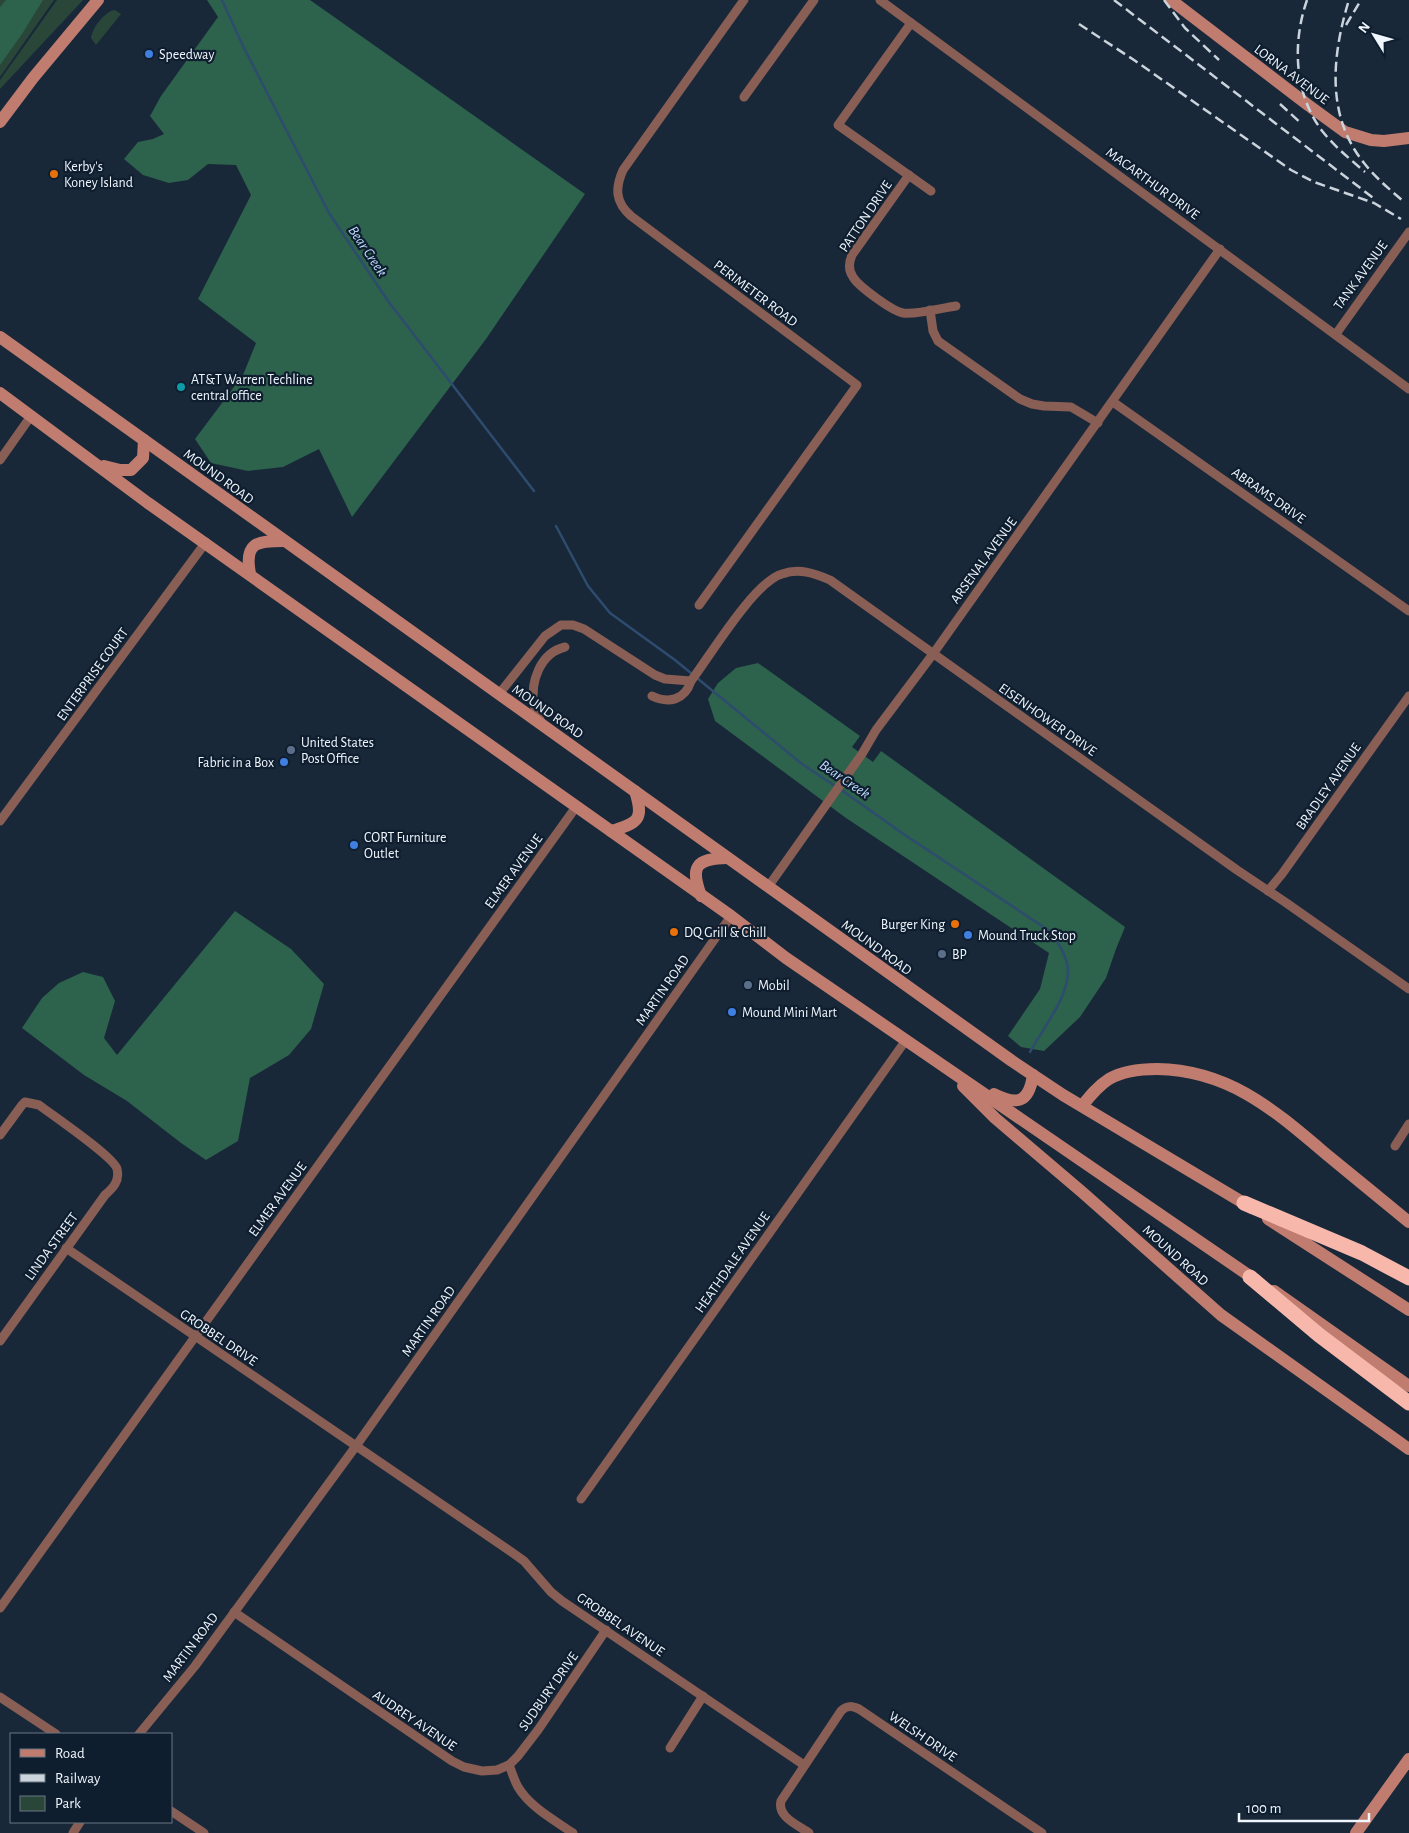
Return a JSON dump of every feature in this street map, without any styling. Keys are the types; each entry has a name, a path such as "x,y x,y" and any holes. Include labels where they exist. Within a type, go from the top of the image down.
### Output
{"highway":[{"path":"1244,1203 1362,1253 1409,1278"},
{"path":"1250,1277 1319,1335 1409,1403"}],"main road":[{"path":"0,122 33,78 98,0"},
{"name":"LORNA AVENUE","path":"1170,0 1345,132 1371,140 1384,141 1409,138"},
{"name":"MOUND ROAD","path":"0,337 941,1012 1033,1075 1244,1203 1409,1310"},
{"name":"MOUND ROAD","path":"0,393 94,463 731,916 786,958 1250,1277 1283,1296 1409,1386"},
{"path":"94,463 120,470 131,470 143,458 144,440"},
{"path":"250,574 247,560 249,552 254,546 265,541 284,541"},
{"path":"611,831 631,824 638,818 640,807 635,791"},
{"path":"701,896 695,879 698,867 704,861 712,858 727,858"},
{"name":"MOUND ROAD","path":"940,1064 995,1118 1221,1315 1409,1449"},
{"path":"1082,1106 1107,1080 1133,1071 1171,1070 1197,1074 1216,1080 1242,1091 1270,1108 1409,1222"},
{"path":"963,1079 1007,1100 1018,1101 1024,1098 1031,1089 1033,1075"},
{"path":"1356,1833 1409,1759"}],"street":[{"name":"PERIMETER ROAD","path":"699,605 857,385 631,216 618,200 617,185 623,170 744,0"},
{"path":"744,97 814,0"},
{"name":"MACARTHUR DRIVE","path":"880,0 1409,389"},
{"name":"PATTON DRIVE","path":"912,23 838,126 932,191"},
{"name":"PATTON DRIVE","path":"909,175 852,255 850,269 856,282 898,311 908,313 956,306"},
{"name":"TANK AVENUE","path":"1336,334 1409,232"},
{"name":"ARSENAL AVENUE","path":"768,887 862,754 876,730 933,654 1098,424 1220,249"},
{"path":"930,310 933,331 938,341 1009,392 1026,402 1037,405 1071,406 1098,424"},
{"name":"ABRAMS DRIVE","path":"1113,402 1409,611"},
{"path":"0,460 31,416"},
{"name":"ENTERPRISE COURT","path":"0,821 206,542"},
{"name":"EISENHOWER DRIVE","path":"652,696 664,701 676,699 688,690 690,681 747,604 764,585 780,574 799,571 812,573 830,580 1409,990"},
{"path":"499,694 545,636 556,628 567,624 584,629 655,675 665,679 690,681"},
{"path":"542,724 534,705 534,685 541,663 547,656 565,647"},
{"name":"BRADLEY AVENUE","path":"1268,890 1282,874 1409,696"},
{"name":"ELMER AVENUE","path":"0,1608 576,807"},
{"name":"MARTIN ROAD","path":"140,1733 195,1666 356,1446 731,916"},
{"name":"HEATHDALE AVENUE","path":"581,1499 906,1040"},
{"name":"LINDA STREET","path":"0,1135 25,1102 39,1106 116,1165 118,1171 118,1179 113,1188 104,1195 0,1341"},
{"path":"1395,1146 1409,1124"},
{"name":"GROBBEL DRIVE","path":"66,1248 356,1446"},
{"name":"GROBBEL AVENUE","path":"356,1446 510,1550 524,1561 556,1597 804,1764"},
{"name":"AUDREY AVENUE","path":"234,1612 452,1761 464,1767 482,1771 497,1770 509,1764"},
{"name":"SUDBURY DRIVE","path":"509,1764 518,1756 538,1730 606,1630"},
{"path":"670,1748 703,1696"},
{"path":"0,1697 54,1733"},
{"name":"WELSH DRIVE","path":"804,1764 841,1710 845,1707 854,1707 1042,1833"},
{"path":"509,1764 517,1785 524,1796 573,1833"},
{"path":"804,1764 782,1798 780,1808 784,1816 809,1833"},
{"path":"172,1812 204,1833"}],"green space":[{"path":"0,0 54,0 0,77"},
{"path":"6,0 43,0 0,65 0,7"},
{"path":"57,0 83,0 0,89 0,80"},
{"path":"207,0 310,0 585,194 486,339 352,517 319,449 283,467 248,471 211,463 195,439 243,375 256,343 198,299 251,195 236,165 208,164 188,180 169,183 143,175 124,159 138,142 153,139 164,134 150,116 161,96 218,17"},
{"path":"115,10 121,14 96,45 91,38 94,30 107,13"},
{"path":"758,663 860,736 852,747 873,762 881,751 1125,927 1106,978 1080,1017 1044,1051 1021,1047 1008,1036 1040,989 1049,953 846,818 715,721 708,699 718,683 736,668"},
{"path":"235,911 291,949 324,984 311,1029 289,1055 250,1078 238,1141 206,1160 127,1101 84,1075 22,1028 42,998 59,983 83,972 103,977 115,1001 104,1038 117,1055"}],"waterway":[{"name":"Bear Creek","path":"222,0 243,46 329,213 388,301 534,491"},
{"name":"Bear Creek","path":"556,526 588,586 610,613 675,660 802,764 835,786"},
{"name":"Bear Creek","path":"840,789 902,833 1051,932 1062,950 1068,966 1067,981 1054,1013 1030,1052"}],"railway":[{"path":"1114,0 1376,200"},
{"path":"1164,0 1185,28 1219,60"},
{"path":"1307,0 1302,16 1298,51 1298,68 1306,102 1323,132 1365,172"},
{"path":"1346,25 1361,0"},
{"path":"1348,3 1338,44 1336,65 1338,106 1343,126 1352,145 1364,163 1377,178 1403,201"},
{"path":"1079,24 1134,60 1291,170 1314,182 1374,203 1401,219"},
{"path":"1280,104 1302,124"}],"place":[{"name":"Speedway","path":"149,54"},
{"name":"Kerby's Koney Island","path":"54,174"},
{"name":"AT&T Warren Techline central office","path":"181,387"},
{"name":"United States Post Office","path":"291,750"},
{"name":"Fabric in a Box","path":"284,762"},
{"name":"CORT Furniture Outlet","path":"354,845"},
{"name":"Burger King","path":"955,924"},
{"name":"DQ Grill & Chill","path":"674,932"},
{"name":"Mound Truck Stop","path":"968,935"},
{"name":"BP","path":"942,954"},
{"name":"Mobil","path":"748,985"},
{"name":"Mound Mini Mart","path":"732,1012"}]}
